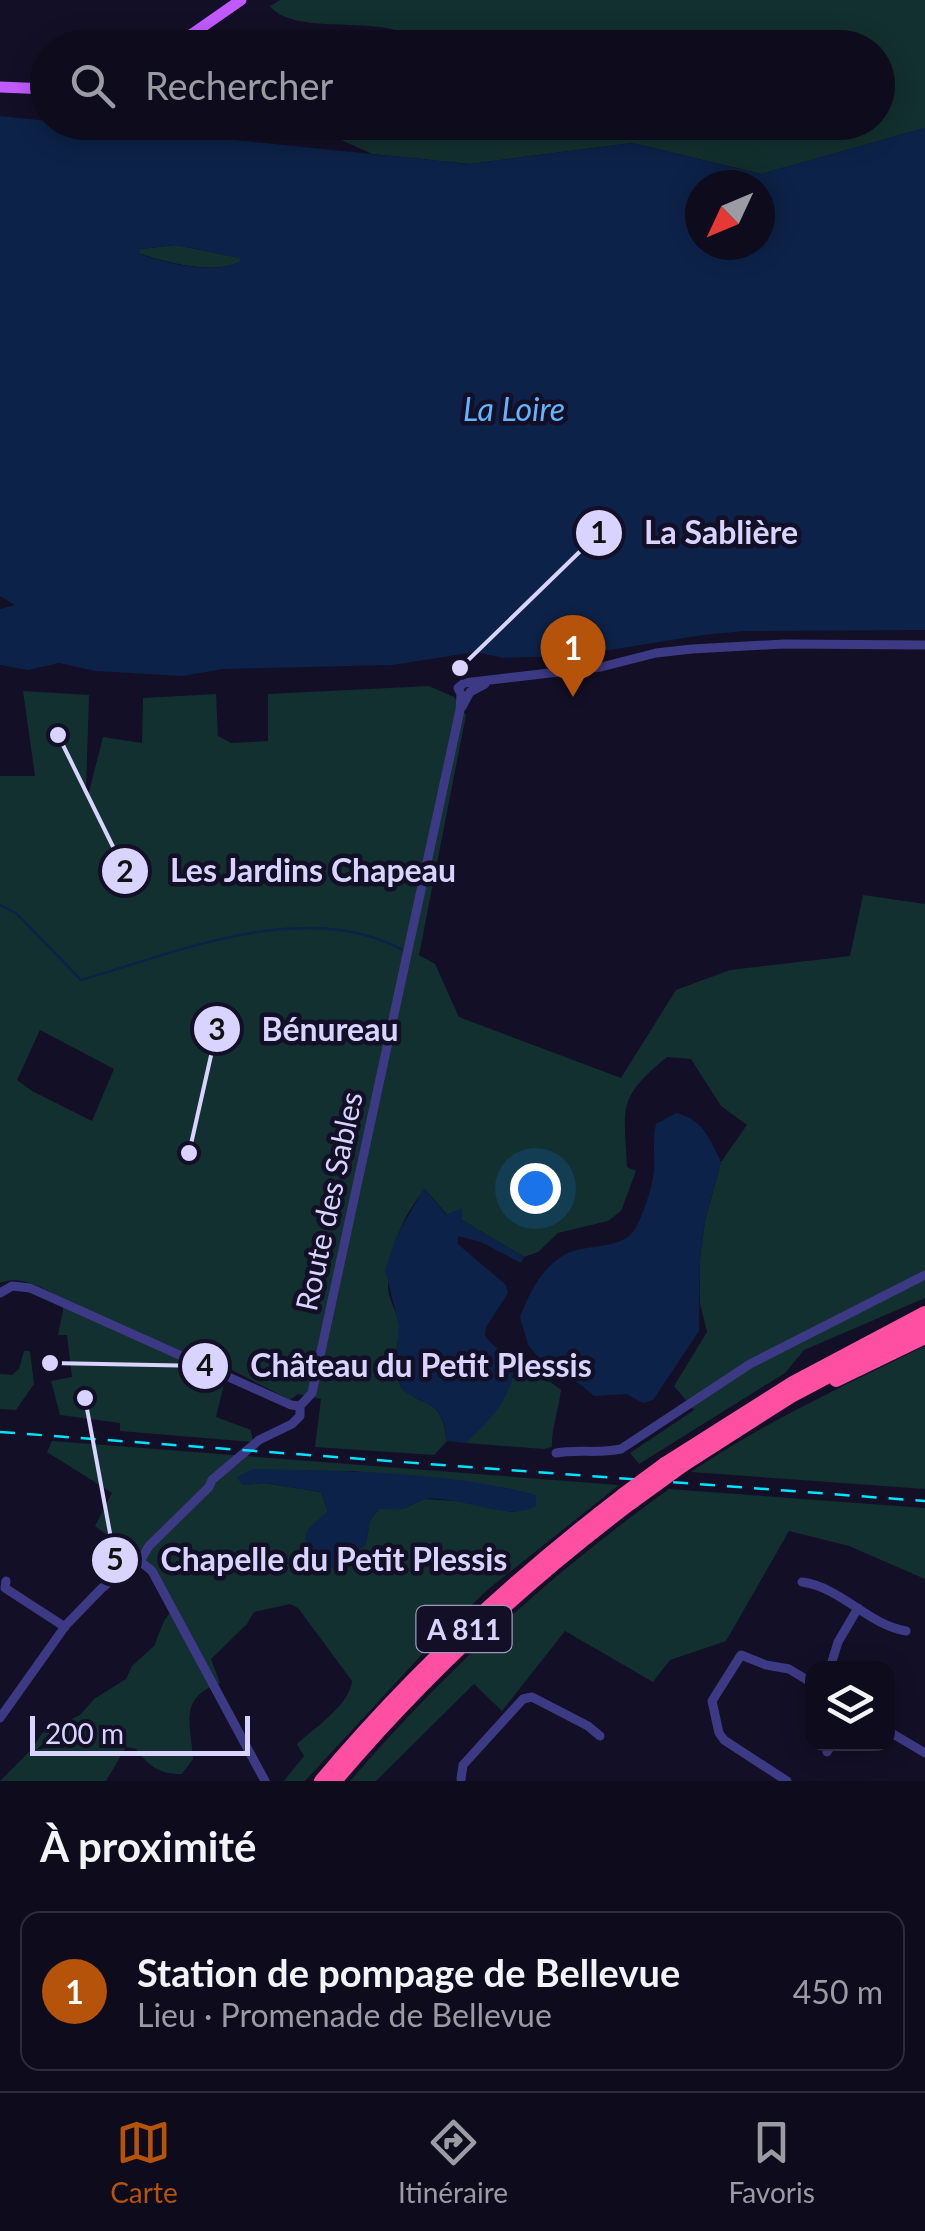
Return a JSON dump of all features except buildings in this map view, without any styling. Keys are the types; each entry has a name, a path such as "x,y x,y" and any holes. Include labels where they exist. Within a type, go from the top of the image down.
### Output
{"highway":[{"name":"A 811","path":"335,1781 470,1638 665,1464 792,1383 925,1313"},
{"name":"A 811","path":"321,1781 381,1712 536,1564 628,1498 791,1396 925,1324"},
{"path":"791,1396 798,1400 925,1338"}],"main road":[{"path":"198,30 241,0"},
{"path":"0,87 30,89"}],"street":[{"name":"Route des Sables","path":"1,1715 64,1626 128,1566 140,1562 149,1546 209,1488 212,1480 260,1440 292,1424 300,1416 300,1406 312,1393 467,691 488,682 703,648 925,645"},
{"path":"556,1453 621,1450 750,1364 925,1275"},
{"path":"0,1293 12,1286 30,1288 274,1398 300,1406"},
{"path":"140,1562 152,1571 264,1781"},
{"path":"6,1581 4,1588 64,1626"},
{"path":"802,1582 818,1584 894,1629 906,1632"},
{"path":"832,1661 838,1642 858,1608"},
{"path":"787,1781 719,1733 712,1701 737,1659 746,1655 805,1678"},
{"path":"462,1780 463,1765 523,1699 532,1697 600,1736"},
{"path":"895,1736 925,1753"}],"green space":[{"path":"280,0 925,0 925,128 895,136 895,30 396,30 315,23 281,15 270,6"},
{"path":"341,140 882,140 775,170 744,170 632,143 470,164 372,154"},
{"path":"176,245 241,261 204,267 138,253 141,249"},
{"path":"429,686 454,697 466,715 419,955 435,964 459,1017 621,1078 676,990 730,970 850,956 863,895 925,904 925,1298 804,1350 785,1373 639,1464 630,1453 694,1410 674,1386 707,1332 700,1304 705,1220 721,1162 747,1125 721,1106 691,1059 667,1057 639,1083 627,1104 627,1167 636,1171 621,1211 608,1221 558,1233 538,1252 524,1257 447,1215 425,1189 410,1211 393,1248 388,1275 389,1294 399,1326 395,1367 406,1390 440,1414 447,1441 434,1455 315,1447 321,1399 298,1394 290,1400 228,1368 216,1417 251,1430 253,1442 120,1431 120,1423 60,1415 51,1381 72,1377 67,1335 58,1335 65,1300 25,1282 0,1283 0,776 35,776 23,691 89,695 89,792 103,737 142,743 143,698 216,694 218,736 231,743 268,741 268,694","holes":["40,1030 114,1069 92,1121 17,1080"]},
{"path":"925,1346 925,1489 691,1472 776,1420"},
{"path":"24,1351 30,1351 34,1384 16,1410 0,1409 0,1374 12,1375 19,1369"},
{"path":"521,1363 561,1390 552,1447 466,1443 515,1375 515,1367"},
{"path":"52,1441 619,1485 486,1591 305,1781 284,1781 304,1756 297,1744 345,1699 352,1681 298,1608 290,1604 254,1612 211,1659 220,1683 192,1704 193,1759 182,1774 156,1768 136,1749 126,1747 106,1781 0,1781 43,1732 80,1715 94,1699 126,1679 132,1666 154,1646 175,1606 153,1567 137,1550 132,1554 95,1526 112,1493 47,1452","holes":["353,1471 506,1488 535,1495 513,1512 424,1499 403,1509 379,1509 370,1520 366,1544 334,1569 326,1561 328,1511 321,1492 264,1483 242,1485"]},
{"path":"669,1489 925,1508 925,1579 849,1546 789,1531 726,1641 670,1660 653,1682 565,1631 502,1711 474,1684 376,1781 350,1781 423,1701 500,1626 582,1555"}],"water":[{"name":"La Loire","path":"0,116 30,119 30,140 235,140 470,164 632,143 743,170 685,170 685,260 775,260 774,170 882,140 895,140 895,136 925,128 925,630 746,631 572,656 503,658 475,652 392,665 223,669 183,676 95,671 59,663 28,670 0,665 0,609 15,605 0,596","holes":["176,245 241,261 204,268 138,253 141,249"]},
{"path":"676,1113 699,1125 721,1162 705,1220 699,1331 653,1400 643,1403 626,1394 594,1396 580,1384 548,1369 528,1345 520,1317 537,1282 556,1261 572,1251 621,1241 635,1229 653,1176 656,1124"},
{"path":"424,1188 446,1215 462,1208 462,1220 524,1257 521,1263 481,1242 458,1236 458,1244 506,1285 508,1293 486,1327 485,1336 514,1358 506,1395 466,1443 447,1441 439,1412 402,1390 395,1374 399,1325 385,1270 396,1237"},
{"path":"253,1469 466,1481 536,1495 536,1506 512,1512 426,1499 403,1509 379,1509 370,1520 366,1544 352,1555 346,1571 334,1569 305,1540 307,1530 328,1511 321,1492 264,1483 242,1485 237,1477"}],"waterway":[{"path":"0,905 16,913 81,980 200,944 284,929 325,928 365,935 403,950"}],"railway":[{"path":"0,1432 925,1501"}],"place":[{"name":"La Sablière","path":"460,668"},
{"name":"Station de pompage de Bellevue","path":"573,697"},
{"name":"Les Jardins Chapeau","path":"58,735"},
{"name":"Bénureau","path":"189,1153"},
{"name":"Château du Petit Plessis","path":"50,1363"},
{"name":"Chapelle du Petit Plessis","path":"85,1398"}]}
